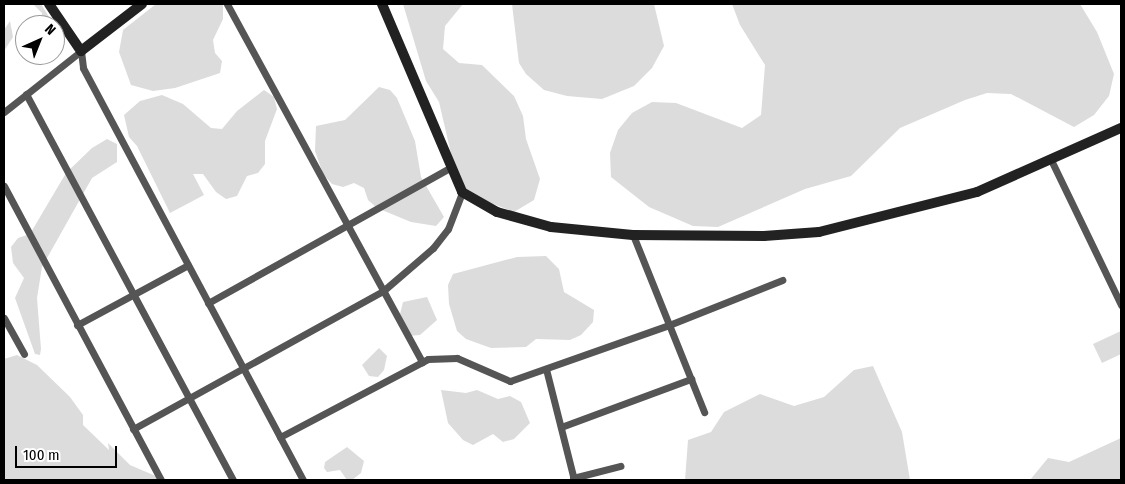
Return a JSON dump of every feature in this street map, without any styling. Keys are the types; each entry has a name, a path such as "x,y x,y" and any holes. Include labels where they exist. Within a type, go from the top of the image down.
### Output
{"street":[{"path":"49,4 81,51 83,68 303,480"},
{"path":"4,112 142,4"},
{"path":"227,4 422,362"},
{"path":"382,4 462,192 482,206 524,221 571,230 633,235 764,236 819,232 977,192 1052,162 1121,128"},
{"path":"26,94 132,295 233,480"},
{"path":"1052,162 1121,305"},
{"path":"208,303 346,223 451,167"},
{"path":"4,186 161,480"},
{"path":"133,429 383,291 433,248 448,229 462,192"},
{"path":"633,235 704,412"},
{"path":"77,325 188,265"},
{"path":"280,437 422,362 440,357 457,358 510,381 669,325 782,280"},
{"path":"4,318 24,354"},
{"path":"546,369 574,479 620,466"},
{"path":"560,427 691,379"}],"shaded area":[{"path":"33,4 41,4 48,15 42,15"},
{"path":"156,4 223,4 223,19 213,40 215,53 222,61 220,73 175,88 153,91 131,85 119,52 123,30"},
{"path":"403,4 463,4 445,26 443,49 459,63 482,65 514,96 523,116 526,139 540,179 534,200 514,212 468,194 456,175 439,102 426,81"},
{"path":"512,4 654,4 664,46 652,68 634,86 602,99 567,96 544,90 526,74 519,63"},
{"path":"732,4 1080,4 1097,32 1114,74 1109,96 1094,115 1074,127 1011,94 987,93 965,100 900,128 851,176 805,189 718,227 693,226 649,207 611,177 610,153 618,130 632,113 652,102 676,103 742,128 761,115 765,65 740,25"},
{"path":"10,21 13,37 4,51 4,30"},
{"path":"379,87 390,90 397,98 415,141 421,177 444,217 436,226 411,222 377,208 368,200 364,188 354,183 343,187 332,184 323,174 315,151 316,126 345,120"},
{"path":"264,90 274,97 277,109 265,141 265,164 258,173 247,176 237,196 226,199 216,192 203,174 193,174 204,195 170,213 137,146 129,137 124,115 140,101 162,95 183,104 211,128 222,129 237,111"},
{"path":"107,139 117,144 117,162 92,178 42,267 37,298 41,349 40,355 35,354 15,298 24,278 13,263 11,247 18,238 30,234 66,173 92,148"},
{"path":"546,256 559,269 564,292 594,310 593,322 581,335 570,340 536,339 526,347 491,348 466,339 457,331 449,304 448,285 453,274 517,257"},
{"path":"427,297 437,320 420,335 408,336 400,314 403,302"},
{"path":"1121,331 1121,354 1102,363 1093,344"},
{"path":"379,348 387,356 384,370 378,377 369,376 362,365"},
{"path":"17,355 37,365 70,397 83,415 83,425 109,450 108,443 130,465 165,480 4,480 4,359"},
{"path":"873,366 902,432 910,480 685,480 688,440 711,432 724,412 760,394 794,406 824,397 854,370"},
{"path":"441,390 466,393 477,390 498,399 510,396 521,402 530,423 514,439 503,442 493,434 473,445 463,440 448,423"},
{"path":"1121,438 1121,480 1030,480 1048,458 1069,462"},
{"path":"347,447 364,461 361,473 352,480 347,480 340,470 327,472 324,468 325,462"}]}
